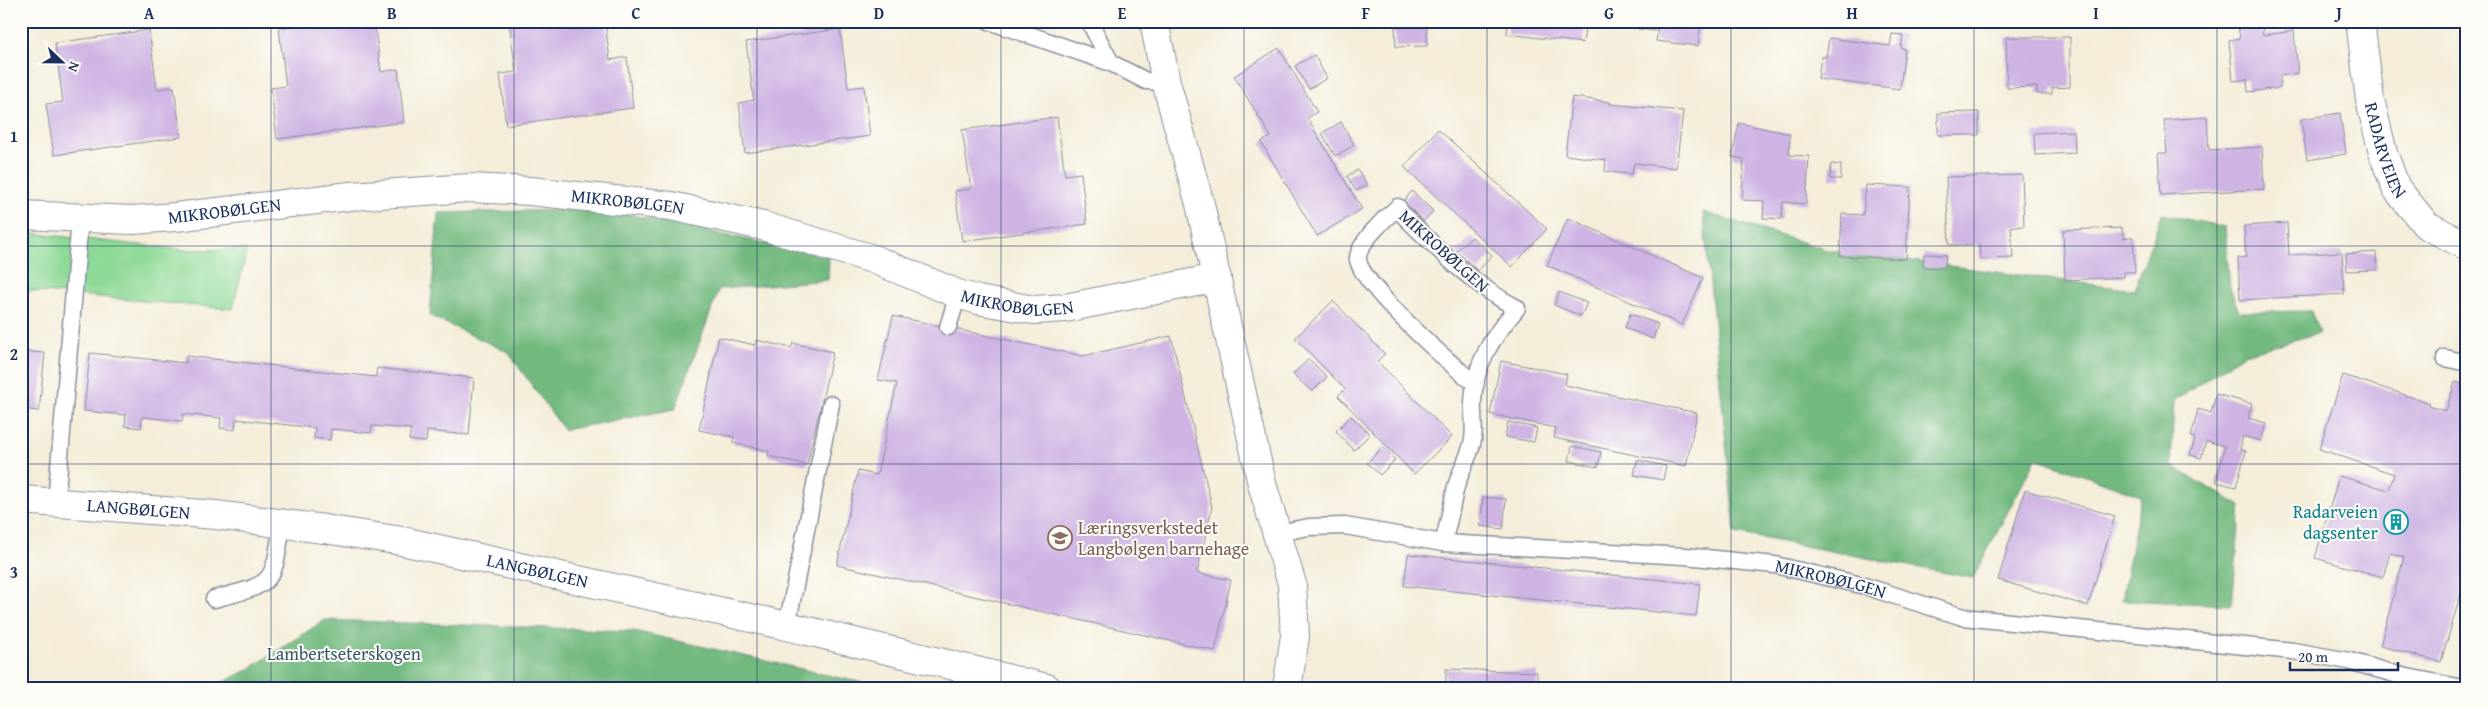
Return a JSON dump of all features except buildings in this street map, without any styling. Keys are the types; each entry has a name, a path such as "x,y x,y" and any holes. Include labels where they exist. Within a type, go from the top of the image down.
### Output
{"street":[{"path":"1154,21 1166,82 1200,204 1242,399 1292,584 1295,608 1295,636 1287,688"},
{"name":"RADARVEIEN","path":"2360,21 2370,100 2383,153 2396,188 2426,225 2467,246"},
{"name":"MIKROBØLGEN","path":"21,214 80,219 132,220 175,217 312,200 470,188 579,194 671,206 764,226 873,259 958,294 978,300 1034,310 1065,308 1217,278"},
{"name":"LANGBØLGEN","path":"21,500 132,508 282,523 361,534 469,555 787,626 1047,688"}],"lane":[{"path":"989,21 1111,63 1146,81 1166,82"},
{"path":"1089,21 1111,63"},
{"name":"MIKROBØLGEN","path":"1443,543 1455,490 1472,444 1475,428 1473,404 1476,384 1477,368 1489,344 1517,308 1499,299 1460,269 1401,214 1398,207 1383,220 1360,250 1358,260 1366,276 1418,334 1451,365 1476,384"},
{"path":"56,503 80,219"},
{"path":"948,327 958,294"},
{"path":"2445,358 2467,363"},
{"path":"787,626 831,404"},
{"path":"214,599 250,590 268,580 276,566 282,523"},
{"name":"MIKROBØLGEN","path":"1277,533 1309,527 1345,526 1443,543 1685,556 1776,565 1861,585 1963,617 2293,651 2349,661 2402,676 2463,688"}],"green space":[{"path":"603,209 829,257 828,280 719,289 675,409 564,430 508,352 430,316 438,213"},
{"path":"1703,212 1828,250 2134,290 2162,214 2225,227 2230,288 2239,312 2311,311 2319,333 2244,354 2174,401 2171,466 2241,506 2232,605 2122,600 2141,496 2036,458 1973,578 1735,533"},
{"path":"21,232 185,250 247,249 233,309 21,290"},
{"name":"Lambertseterskogen","path":"325,620 634,631 885,688 212,688 246,671"}],"place":[{"name":"Radarveien dagsenter","path":"2396,522"},
{"name":"Læringsverkstedet Langbølgen barnehage","path":"1060,538"}]}
